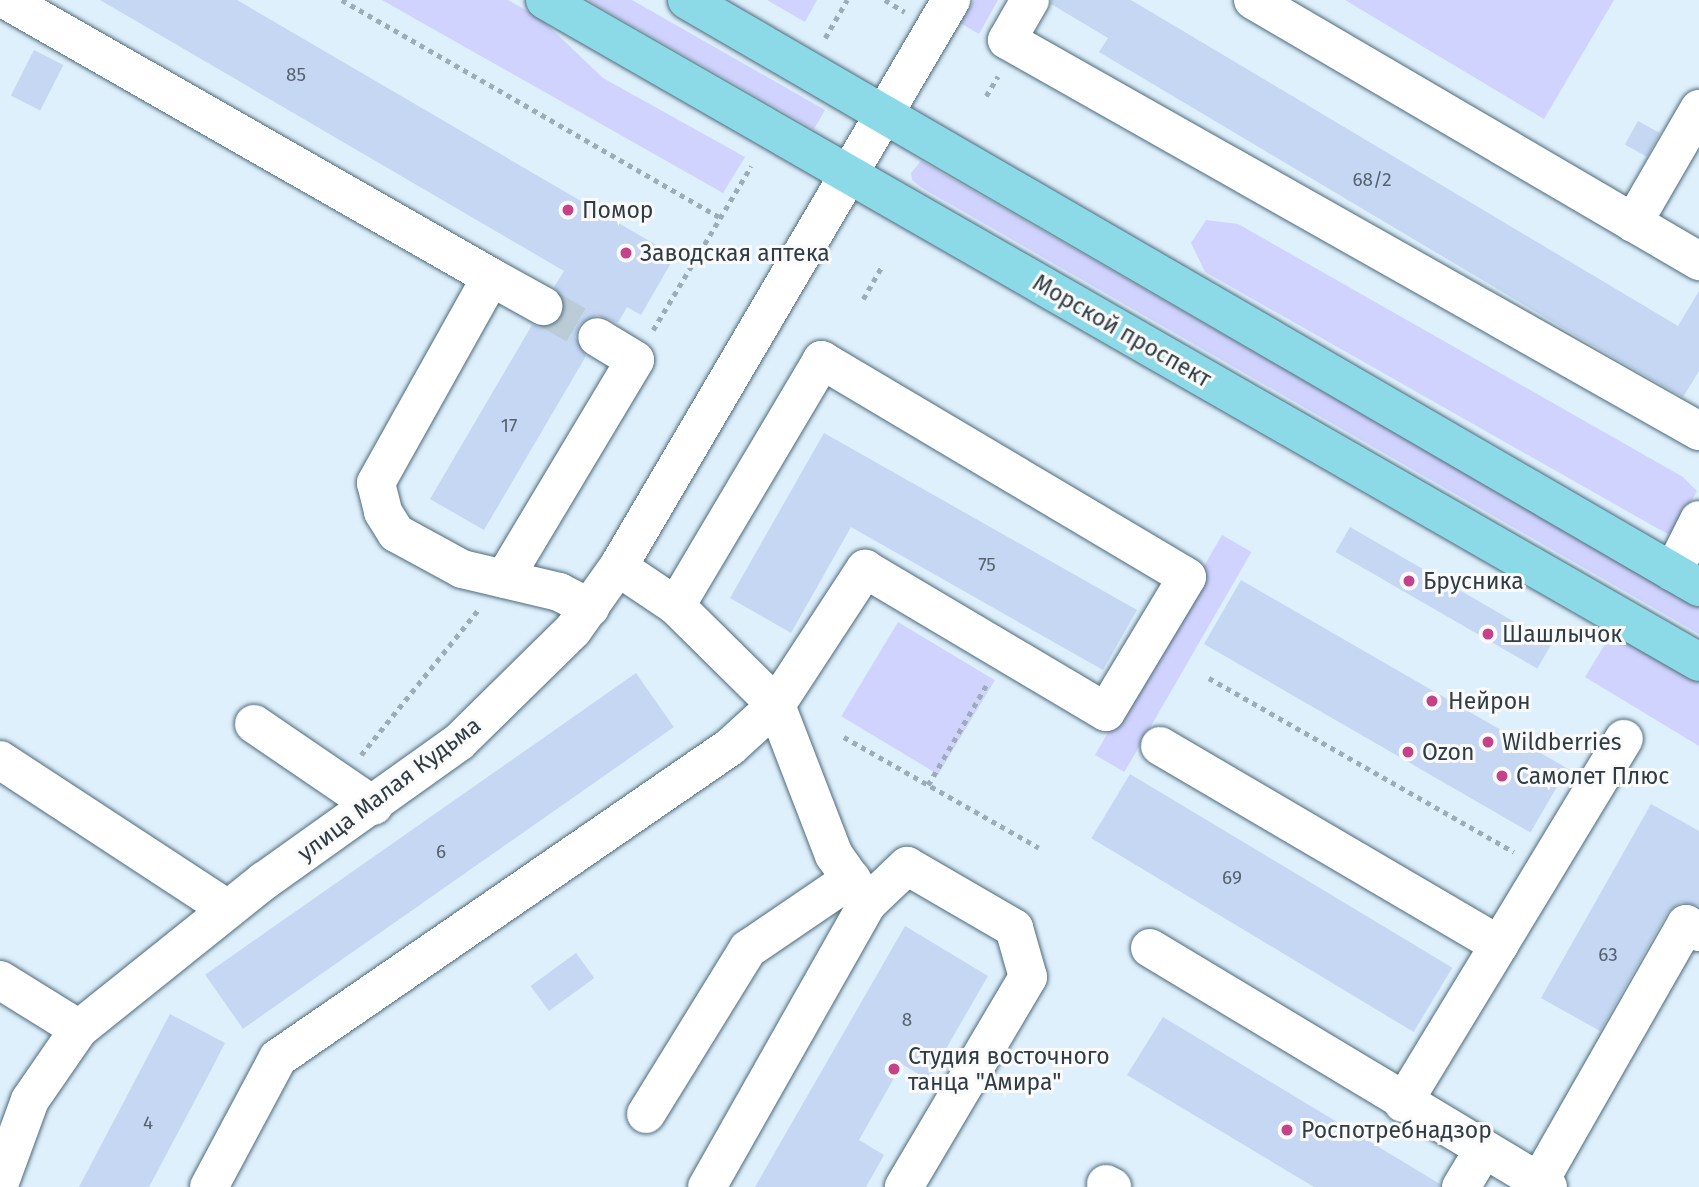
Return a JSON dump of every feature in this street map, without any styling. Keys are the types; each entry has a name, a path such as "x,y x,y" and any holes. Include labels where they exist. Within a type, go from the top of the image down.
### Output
{"main road":[{"name":"Морской проспект","path":"545,0 1699,662"},
{"path":"687,0 1686,579"}],"street":[{"path":"6,0 543,306"},
{"name":"улица Малая Кудьма","path":"0,1182 6,1135 79,1029 228,909 460,742 590,608 618,567 951,0"},
{"path":"1030,0 1007,40 1699,432"},
{"path":"1252,0 1699,261"},
{"path":"1633,223 1699,109"},
{"path":"491,277 376,483 383,512 396,533 461,569 559,592 590,608"},
{"path":"504,579 635,360 597,337"},
{"path":"209,1187 278,1058 730,747 776,705 865,569 1106,712 1187,577 822,360 676,606"},
{"path":"1686,579 1699,520"},
{"path":"618,567 676,606 776,705 834,855 859,891"},
{"path":"254,724 340,780 374,806"},
{"path":"1403,1103 1624,739"},
{"path":"1160,746 1499,945"},
{"path":"0,760 228,909"},
{"path":"646,1114 747,949 907,866 1014,928 1028,976 904,1187"},
{"path":"707,1187 859,891"},
{"path":"1150,948 1403,1103 1544,1184 1686,924 1699,932"},
{"path":"0,980 79,1029"},
{"path":"1461,1187 1484,1149"}],"path":[{"path":"342,0 721,218"},
{"path":"825,38 847,0"},
{"path":"986,96 1002,69"},
{"path":"635,360 751,166"},
{"path":"863,299 882,266"},
{"path":"340,780 504,579"},
{"path":"928,785 1005,653"},
{"path":"1209,678 1527,860"},
{"path":"844,737 1038,848"}],"shaded area":[{"path":"382,0 508,0 540,18 603,78 745,157 723,193"},
{"path":"588,0 632,0 825,110 814,129"},
{"path":"767,0 817,0 805,22"},
{"path":"974,0 998,0 979,34 960,23"},
{"path":"1345,0 1614,0 1544,119"},
{"path":"921,161 1699,607 1699,634 922,188 912,180 911,173"},
{"path":"1206,220 1238,224 1683,477 1697,491 1678,525 1670,535 1655,527 1205,272 1191,243"},
{"path":"1222,535 1251,552 1124,772 1095,755"},
{"path":"898,622 995,680 938,774 841,716"},
{"path":"1616,626 1699,675 1699,746 1585,677"}],"building":[{"path":"100,0 237,0 675,256 641,315 627,307 618,323 597,315 579,325 575,337 586,356 484,530 430,499 532,325 544,328 562,317 565,305 554,287 564,271"},
{"path":"1052,0 1131,0 1678,326 1699,291 1699,371 1683,397 1573,334 1099,52 1108,38 1051,4"},
{"path":"34,50 63,65 40,110 11,95"},
{"path":"1638,121 1660,133 1647,157 1625,145"},
{"path":"824,433 1137,610 1103,670 851,527 791,633 730,598"},
{"path":"1350,527 1552,644 1537,669 1336,552"},
{"path":"1241,580 1567,768 1530,833 1204,644"},
{"path":"636,673 674,727 243,1029 205,975"},
{"path":"1130,774 1452,968 1414,1032 1091,838"},
{"path":"1651,804 1699,831 1699,906 1681,902 1667,913 1600,1031 1541,998"},
{"path":"905,926 988,976 928,1080 902,1064 859,1140 884,1155 866,1187 755,1187"},
{"path":"576,953 594,978 549,1011 531,986"},
{"path":"170,1014 225,1043 208,1076 149,1187 79,1187"},
{"path":"1163,1017 1440,1184 1439,1187 1314,1187 1127,1075"}],"tunnel":[{"path":"543,306 597,337"}],"place":[{"name":"Помор","path":"568,210"},
{"name":"Заводская аптека","path":"626,253"},
{"name":"Брусника","path":"1409,581"},
{"name":"Шашлычок","path":"1488,634"},
{"name":"Нейрон","path":"1432,701"},
{"name":"Wildberries","path":"1488,742"},
{"name":"Ozon","path":"1408,752"},
{"name":"Самолет Плюс","path":"1502,776"},
{"name":"Студия восточного танца \"Амира\"","path":"894,1069"},
{"name":"Роспотребнадзор","path":"1287,1130"}]}
